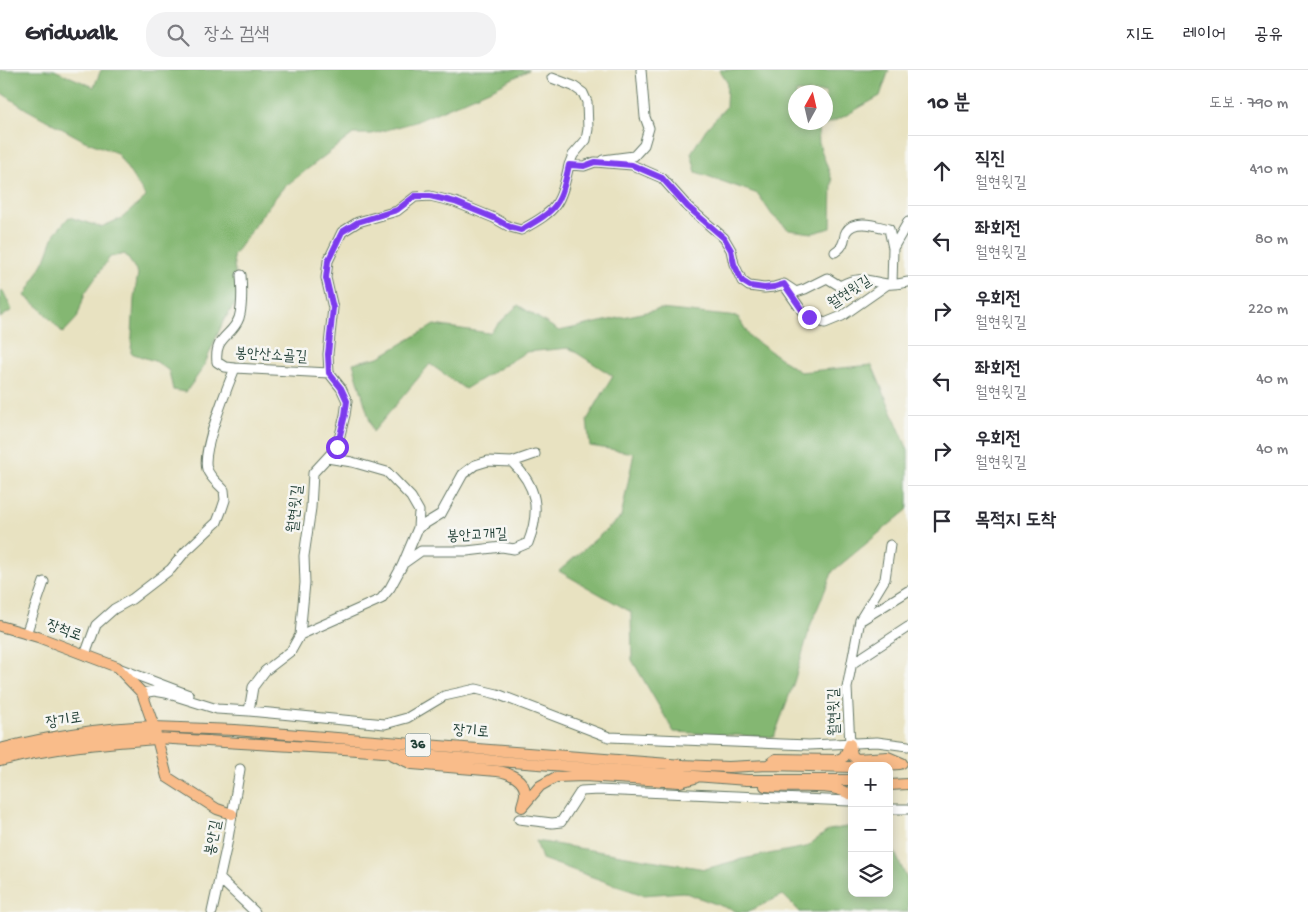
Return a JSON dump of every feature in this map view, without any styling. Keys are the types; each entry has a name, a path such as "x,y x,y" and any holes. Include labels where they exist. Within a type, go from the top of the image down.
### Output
{"highway":[{"name":"장기로","path":"0,750 66,736 113,730 155,732"},
{"name":"장기로","path":"0,760 26,752 155,732"}],"main road":[{"name":"장척로","path":"0,626 117,667"},
{"path":"117,667 142,693 167,776 217,809 232,814"},
{"name":"장기로","path":"155,732 235,730 682,765 848,767"},
{"name":"장기로","path":"155,732 390,753 747,780 848,780"},
{"path":"850,744 852,755 856,759 888,757 905,763"},
{"path":"768,765 776,758 837,760 844,757 850,744"},
{"path":"390,753 404,762 412,764 496,771 510,774 524,787 525,793 522,807 540,786 556,777 680,782 701,776"},
{"path":"893,778 908,777"},
{"path":"747,780 766,786 786,788 832,787 842,790 848,795"},
{"path":"893,785 908,784"}],"street":[{"name":"월현윗길","path":"569,165 584,166 610,158 634,156 644,145 649,128 645,117 641,70"},
{"path":"329,373 328,354 333,308 326,278 328,261 342,232 358,222 397,210 415,196 430,196 455,202 494,218 510,227 521,230 557,206 563,194 573,155 586,140 588,129 587,102 583,93 573,86 552,78"},
{"name":"월현윗길","path":"595,162 632,165 662,178 688,207 724,238 731,250 734,264 742,281 750,286 764,288 784,284"},
{"name":"월현윗길","path":"890,284 893,248 901,230 908,222"},
{"name":"월현윗길","path":"835,252 843,244 849,228 863,224 888,229 893,248"},
{"name":"봉안산소골길","path":"242,275 242,293 238,320 221,341 216,351 217,362 225,367 234,368 329,373"},
{"name":"월현윗길","path":"784,284 796,292 827,278 840,286 856,279 890,284 908,282"},
{"name":"월현윗길","path":"784,284 809,317 825,322 842,316 890,284"},
{"path":"85,655 96,625 114,609 132,599 171,569 185,552 217,522 225,500 224,490 211,477 206,468 205,458 210,437 234,368"},
{"name":"월현윗길","path":"249,710 253,687 265,672 291,651 300,635 305,584 304,556 311,508 313,473 337,447 347,401 341,388 329,373"},
{"name":"봉안고개길","path":"300,635 381,599 390,588 402,566 418,528 441,514 464,474 475,465 488,461 512,462 535,454"},
{"path":"327,458 352,462 387,472 410,497 419,512 418,528"},
{"name":"봉안고개길","path":"402,566 412,556 421,551 514,548 528,543 534,520 534,495 525,474 512,462"},
{"name":"월현윗길","path":"850,744 847,688 860,620 885,579 890,545"},
{"path":"26,634 44,582"},
{"path":"860,620 908,591"},
{"path":"853,663 908,627"},
{"path":"117,667 179,690 216,709"},
{"path":"142,693 166,692 216,709 249,710 385,724 407,718 444,696 476,689 497,694 609,737 809,745 877,742 908,746"},
{"name":"봉안길","path":"212,912 220,879 240,769"},
{"path":"519,819 552,823 561,822 581,791 848,797"},
{"path":"893,809 908,810"},
{"path":"220,879 255,912"}],"green space":[{"path":"0,70 54,70 94,87 101,70 529,70 496,87 415,122 372,134 353,134 283,188 233,256 238,299 223,322 203,368 186,392 173,390 169,371 157,362 131,353 134,299 138,273 125,254 110,257 85,293 77,318 63,333 40,308 25,296 45,260 55,233 69,217 101,227 122,218 146,197 117,153 85,141 26,109 0,92"},
{"path":"719,70 889,70 880,96 833,121 833,85 788,85 788,130 818,130 819,144 832,180 831,228 813,233 789,230 772,215 758,194 696,172 691,153 706,129 726,107 727,82"},
{"path":"3,291 12,310 0,318 0,292"},
{"path":"518,305 559,331 660,309 738,317 750,337 800,372 872,365 908,450 907,510 833,571 811,624 794,682 774,737 674,732 632,660 631,612 559,571 621,517 634,453 590,446 587,420 613,376 569,348 526,352 465,389 430,364 373,432 353,363 379,357 434,325 489,333"},
{"path":"848,827 848,897 893,897 893,849 908,881 908,912 800,912 783,895 747,912 738,912 683,892 643,895 542,859 536,841 705,869 742,859 806,847 829,830"}],"route":[{"path":"337,447 347,401 341,388 329,373 328,354 333,308 326,278 328,261 342,232 358,222 397,210 415,196 430,196 455,202 478,210 510,227 521,230 557,206 563,194 569,165 584,166 595,162 632,165 662,178 688,207 724,238 731,250 734,264 742,281 750,286 764,288 784,284 809,317"}]}
